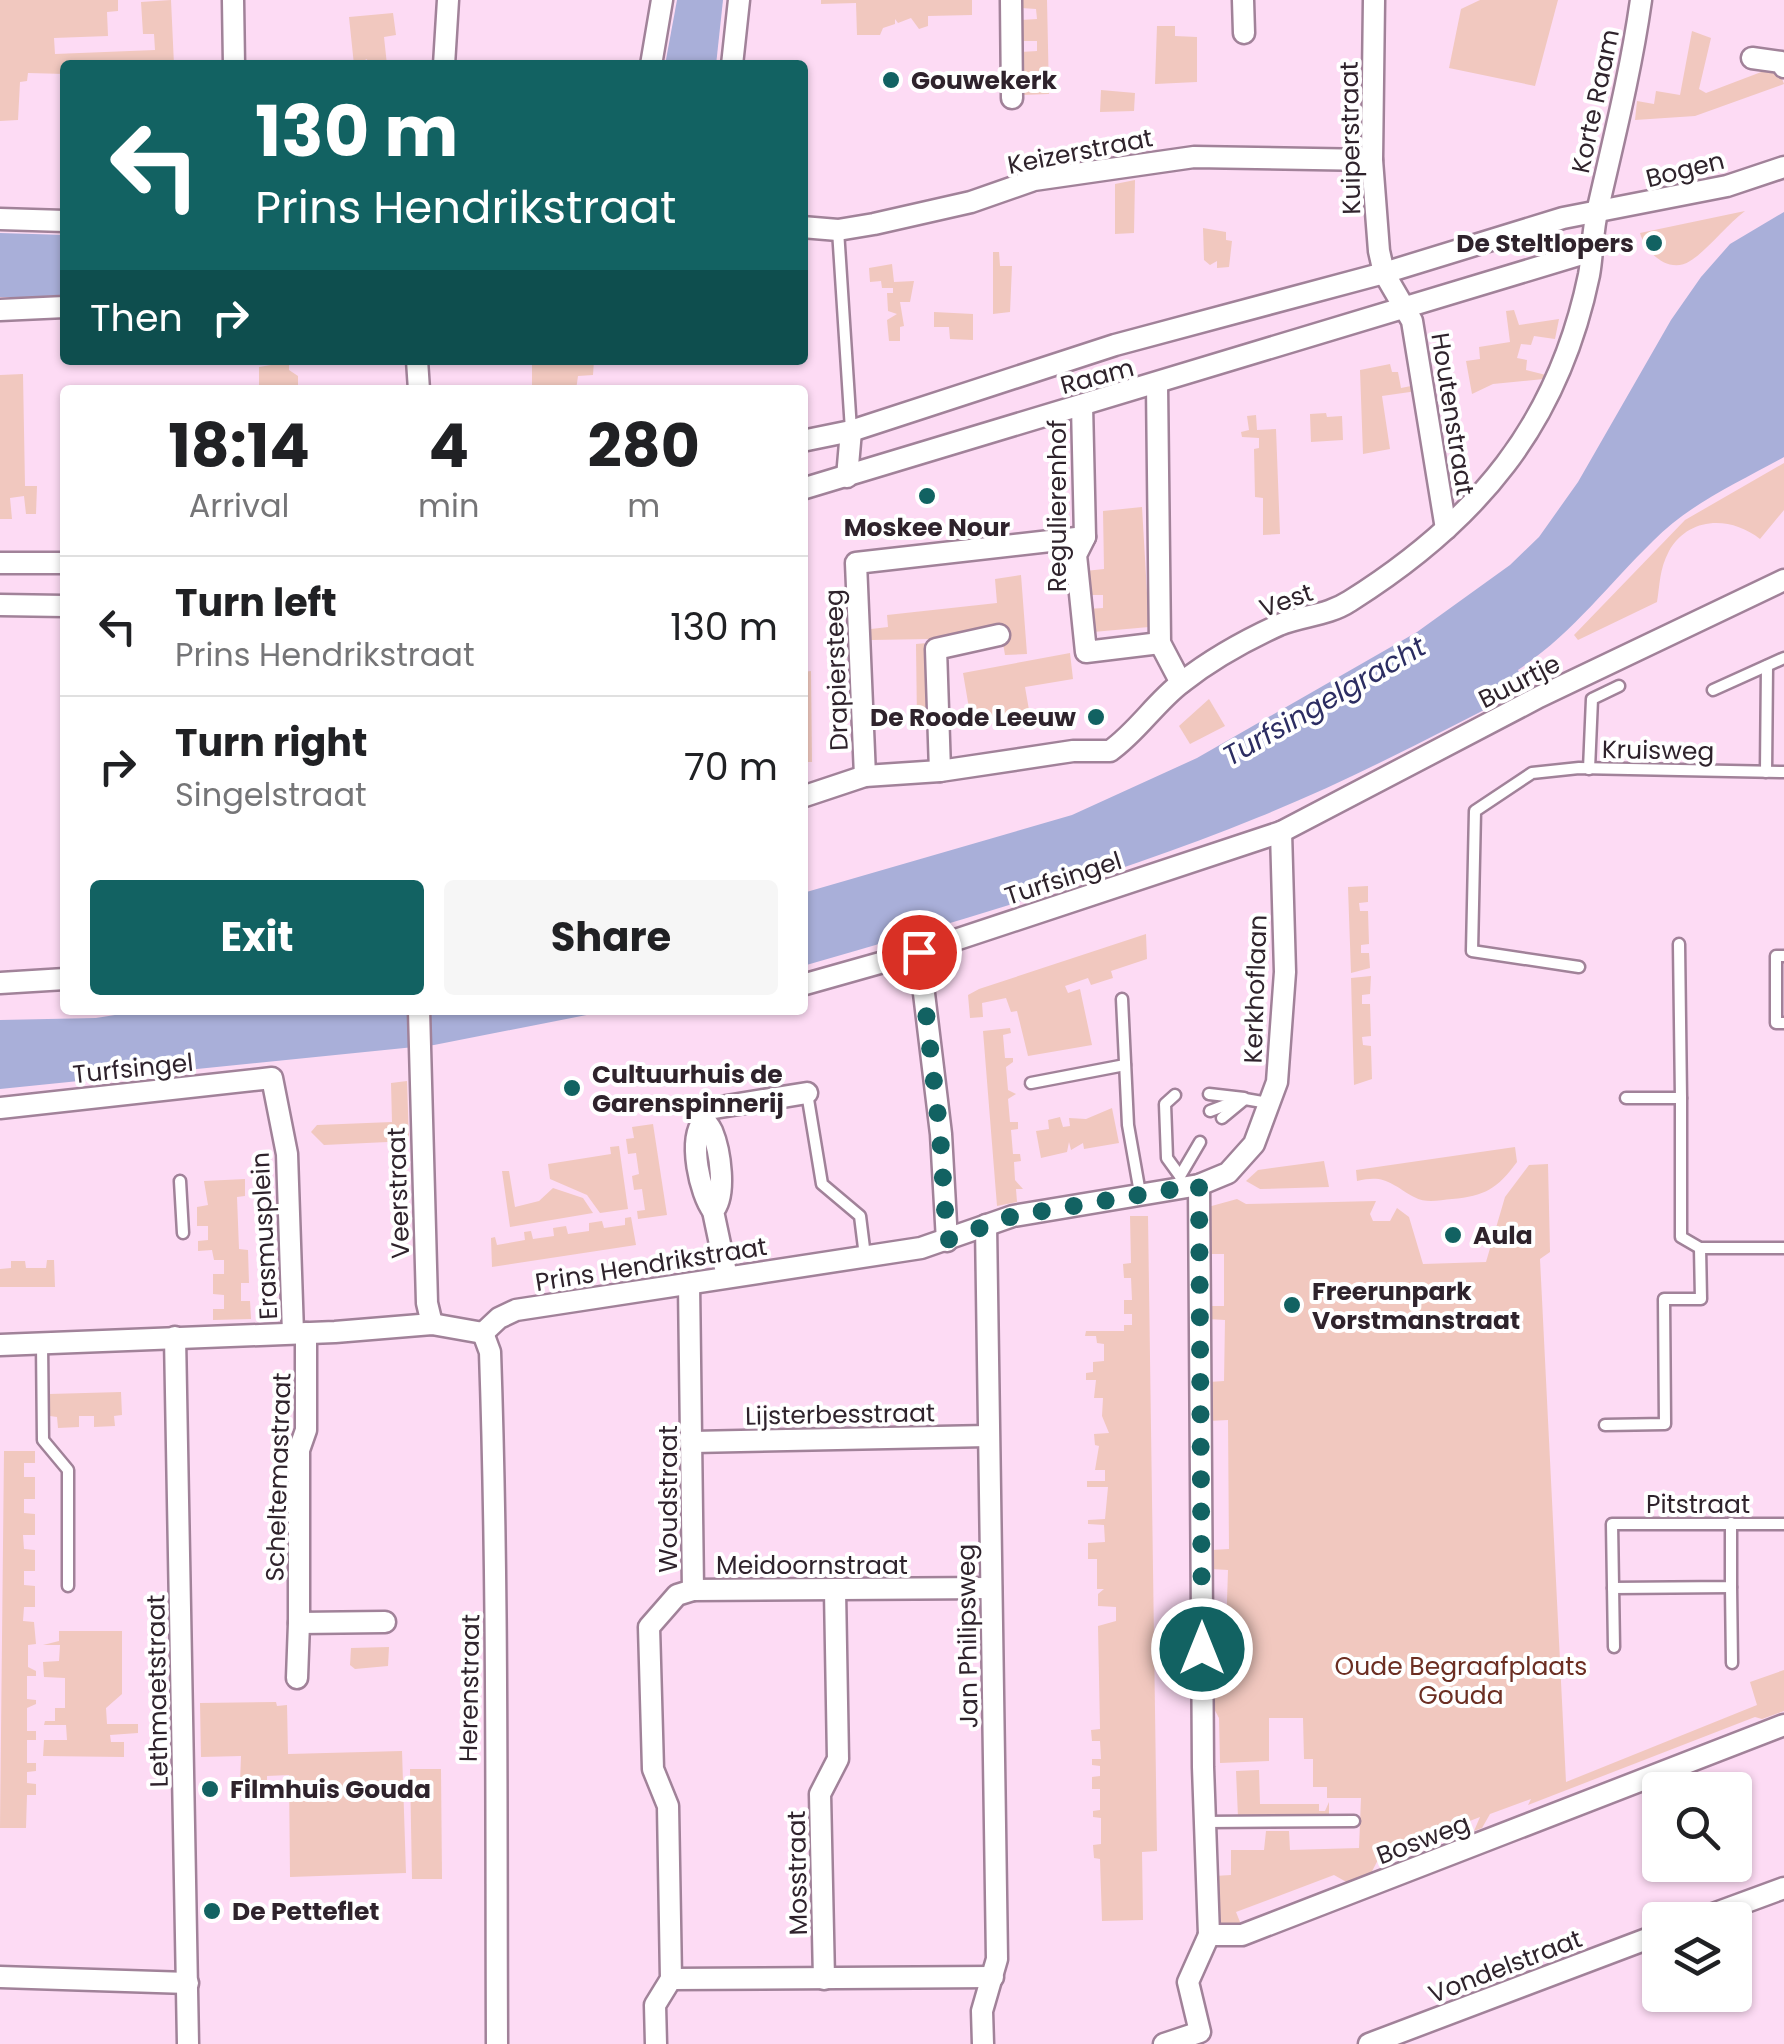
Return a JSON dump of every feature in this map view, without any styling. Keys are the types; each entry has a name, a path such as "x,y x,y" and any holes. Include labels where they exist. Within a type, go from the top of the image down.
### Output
{"street":[{"path":"233,0 234,60"},
{"path":"444,60 448,0"},
{"path":"652,60 662,0"},
{"path":"733,60 739,0"},
{"path":"1010,0 1012,98"},
{"path":"1243,0 1244,33"},
{"name":"Kuiperstraat","path":"1374,0 1372,160 1384,274"},
{"name":"Korte Raam","path":"1596,212 1620,118 1641,0"},
{"path":"1752,58 1781,62 1784,67"},
{"name":"Keizerstraat","path":"808,228 838,230 971,202 1034,180 1194,157 1372,160"},
{"name":"Bogen","path":"1596,212 1727,186 1784,167"},
{"name":"Vest","path":"808,795 864,776 940,771 1073,751 1110,751 1181,683 1282,624 1324,615 1348,603 1446,529 1512,461 1540,414 1569,348 1592,251 1596,212"},
{"name":"Raam","path":"808,440 851,431 1115,345 1384,274 1596,212"},
{"path":"0,220 60,221"},
{"name":"Raam","path":"808,487 1157,386 1592,251"},
{"path":"1384,274 1405,310"},
{"path":"0,310 60,307"},
{"name":"Houtenstraat","path":"1405,310 1412,321 1431,418 1446,529"},
{"path":"1157,386 1160,643 1181,683"},
{"name":"Regulierenhof","path":"1082,405 1084,537 1076,555 1086,652 1160,643"},
{"path":"847,476 851,431"},
{"name":"Drapiersteeg","path":"864,776 856,563 1084,537"},
{"path":"0,563 60,564"},
{"name":"Buurtje","path":"1280,832 1539,696 1784,580"},
{"path":"0,604 60,606"},
{"path":"940,771 936,649 999,636"},
{"name":"Turfsingel","path":"808,983 919,952 1280,832"},
{"name":"Kerkhoflaan","path":"1254,1144 1270,1103 1284,1032 1280,832"},
{"path":"919,952 940,1134 947,1240"},
{"path":"0,983 60,979"},
{"name":"Veerstraat","path":"418,1015 427,1303 432,1324"},
{"name":"Turfsingel","path":"0,1108 272,1078"},
{"name":"Erasmusplein","path":"272,1078 287,1154 300,1333"},
{"path":"727,1277 714,1212 722,1197 713,1134 702,1116 807,1092"},
{"name":"Prins Hendrikstraat","path":"483,1334 498,1318 516,1310 865,1256 947,1240 986,1225 1228,1173 1254,1144"},
{"path":"1164,2044 1203,2038 1188,1982 1209,1934 1187,1183"},
{"name":"Jan Philipsweg","path":"983,2044 982,2012 998,1960 986,1225"},
{"name":"Woudstraat","path":"656,2044 656,2005 671,1978 668,1806 653,1769 650,1627 676,1596 694,1590 688,1284"},
{"path":"0,1345 432,1324 483,1334"},
{"name":"Scheltemastraat","path":"298,1678 299,1450 306,1430 300,1333"},
{"name":"Herenstraat","path":"483,1334 490,1352 497,1559 493,1759 497,2044"},
{"name":"Lethmaetstraat","path":"174,1337 188,2044"},
{"name":"Lijsterbesstraat","path":"693,1442 988,1436"},
{"name":"Meidoornstraat","path":"694,1590 991,1588"},
{"name":"Mosstraat","path":"824,1979 820,1794 838,1758 835,1591"},
{"path":"299,1623 385,1622"},
{"name":"Bosweg","path":"1209,1934 1242,1935 1784,1725"},
{"path":"1746,1902 1784,1888"},
{"name":"Vondelstraat","path":"1369,2044 1642,1941"},
{"path":"0,1976 188,1983"},
{"path":"671,1978 993,1977"}],"lane":[{"path":"838,230 851,431"},
{"path":"1713,690 1784,658"},
{"path":"1766,666 1766,772"},
{"path":"1589,768 1592,699 1619,686"},
{"name":"Kruisweg","path":"1579,967 1472,951 1475,811 1532,773 1589,768 1784,772"},
{"path":"1680,944 1680,1237 1700,1248 1784,1248"},
{"path":"1780,1023 1776,956 1784,956"},
{"path":"1122,999 1128,1125 1140,1192"},
{"path":"1031,1083 1126,1065"},
{"path":"807,1092 822,1184 860,1216 865,1256"},
{"path":"1209,1094 1270,1103"},
{"path":"1175,1096 1165,1104 1166,1147 1169,1164 1187,1183 1200,1142"},
{"path":"1210,1111 1245,1098"},
{"path":"1222,1118 1245,1098"},
{"path":"1626,1098 1681,1098"},
{"path":"1166,1147 1176,1132"},
{"path":"180,1181 183,1233"},
{"path":"1606,1425 1666,1424 1664,1299 1701,1299 1700,1248"},
{"path":"42,1343 43,1440 68,1470 68,1586"},
{"path":"1731,1523 1732,1662"},
{"name":"Pitstraat","path":"1613,1588 1612,1524 1784,1524"},
{"path":"1614,1647 1613,1588 1730,1588"},
{"path":"1204,1822 1354,1821"}],"green space":[{"path":"0,0 118,0 118,11 107,12 108,36 54,38 55,54 155,50 154,34 143,34 141,2 171,0 174,60 60,60 60,74 28,73 27,81 20,82 18,120 0,121"},
{"path":"821,0 972,0 972,15 928,16 928,26 919,29 911,18 898,23 895,19 895,24 883,28 880,35 857,35 856,3 821,4"},
{"path":"1020,0 1047,0 1049,94 1022,95 1021,52 1037,51 1037,41 1021,41 1021,20 1037,19 1036,9 1021,8"},
{"path":"1480,0 1558,0 1535,86 1449,68 1461,9"},
{"path":"393,13 396,35 384,37 386,60 353,60 349,17"},
{"path":"1157,26 1175,26 1175,36 1197,37 1197,82 1155,84"},
{"path":"1692,31 1711,38 1699,89 1706,93 1777,66 1784,84 1695,116 1635,120 1637,101 1654,104 1656,91 1680,95"},
{"path":"1101,90 1135,93 1134,111 1100,112"},
{"path":"1135,180 1134,233 1115,234 1115,184"},
{"path":"1745,211 1703,251 1682,265 1659,259 1640,233"},
{"path":"1203,228 1226,232 1226,240 1232,241 1229,267 1217,268 1217,261 1210,265 1204,260"},
{"path":"993,252 999,252 1000,266 1012,266 1010,312 993,314"},
{"path":"892,264 894,282 914,281 910,302 900,302 904,326 900,327 900,341 889,341 887,320 897,314 888,311 887,293 893,293 893,288 882,288 881,281 870,282 869,268"},
{"path":"1514,310 1519,325 1559,319 1555,339 1534,336 1531,345 1521,344 1517,358 1527,360 1526,370 1546,375 1544,379 1493,384 1472,394 1466,361 1480,359 1479,347 1510,342 1506,311"},
{"path":"934,312 973,314 973,340 950,339 949,327 934,327"},
{"path":"1390,364 1392,372 1398,372 1401,388 1416,385 1417,391 1382,396 1390,449 1363,454 1360,370"},
{"path":"289,365 289,370 298,376 298,385 259,385 259,367"},
{"path":"532,365 594,365 593,375 578,376 577,385 532,385"},
{"path":"23,374 25,486 37,486 36,514 26,514 24,496 10,498 12,519 0,519 0,375"},
{"path":"1326,413 1327,417 1342,416 1343,440 1311,442 1310,414"},
{"path":"1256,415 1257,430 1276,429 1280,534 1263,535 1263,498 1255,497 1254,449 1259,448 1259,438 1242,437 1241,432 1249,430 1247,416"},
{"path":"1784,463 1784,510 1760,539 1724,523 1688,531 1669,551 1657,602 1578,640 1574,635 1685,520"},
{"path":"1142,507 1149,627 1093,632 1087,609 1103,608 1103,595 1091,595 1091,604 1085,571 1104,569 1103,511"},
{"path":"1021,575 1027,654 1005,655 1000,626 929,639 871,640 871,629 888,627 887,615 997,603 995,579"},
{"path":"927,643 929,723 917,723 916,644"},
{"path":"1070,653 1073,679 1025,687 1029,710 971,720 963,673"},
{"path":"811,671 812,762 808,762"},
{"path":"1209,699 1225,726 1190,744 1179,726"},
{"path":"1368,886 1368,902 1359,903 1360,911 1368,911 1369,944 1361,945 1361,953 1369,953 1370,968 1351,973 1348,887"},
{"path":"1146,934 1147,959 1111,971 1113,978 1091,985 1088,978 1065,986 1068,993 1080,989 1092,1045 1028,1056 1017,1011 1011,1012 1006,998 982,1003 983,1017 970,1018 968,995 979,989"},
{"path":"1371,976 1370,994 1362,995 1362,1004 1370,1004 1371,1036 1362,1037 1363,1045 1371,1046 1372,1079 1354,1085 1351,978"},
{"path":"1010,1028 1011,1033 1003,1035 1005,1058 1013,1058 1006,1067 1008,1090 1016,1094 1008,1099 1010,1122 1018,1122 1018,1129 1011,1130 1013,1154 1020,1154 1021,1161 1014,1162 1015,1180 1023,1189 1016,1189 1017,1202 997,1206 983,1031"},
{"path":"407,1081 409,1141 324,1145 311,1132 317,1125 392,1122 391,1083"},
{"path":"1112,1108 1119,1143 1084,1149 1083,1143 1071,1150 1069,1142 1067,1152 1041,1158 1036,1131 1049,1129 1048,1120 1060,1117 1063,1127 1070,1126 1069,1118 1086,1119"},
{"path":"653,1124 667,1215 638,1219 637,1211 645,1210 642,1189 634,1190 632,1176 639,1174 636,1153 628,1154 626,1139 634,1138 632,1127"},
{"path":"619,1146 628,1209 600,1213 587,1195 550,1179 548,1164 611,1154 610,1147"},
{"path":"1515,1147 1517,1162 1510,1171 1489,1190 1473,1196 1424,1200 1381,1180 1357,1181 1356,1170"},
{"path":"1324,1161 1329,1187 1260,1189 1246,1181 1258,1170"},
{"name":"Oude Begraafplaats Gouda","path":"1548,1164 1550,1252 1540,1259 1566,1782 1757,1705 1750,1682 1784,1670 1784,1711 1762,1719 1755,1717 1528,1805 1531,1799 1490,1814 1482,1828 1474,1831 1480,1817 1380,1856 1369,1877 1350,1884 1334,1875 1236,1912 1242,1927 1223,1925 1217,1920 1214,1876 1231,1875 1231,1850 1264,1850 1266,1831 1289,1831 1290,1850 1359,1848 1361,1798 1327,1798 1327,1787 1313,1787 1313,1759 1304,1759 1303,1718 1269,1718 1269,1761 1220,1763 1219,1718 1212,1705 1211,1632 1226,1632 1228,1570 1211,1569 1211,1550 1229,1549 1228,1420 1209,1421 1209,1382 1224,1381 1225,1320 1208,1319 1209,1306 1224,1306 1224,1254 1209,1254 1208,1207 1237,1199 1246,1204 1376,1201 1370,1214 1373,1221 1390,1221 1397,1208 1409,1217 1423,1264 1486,1262 1505,1197 1529,1165"},
{"path":"502,1171 509,1171 515,1207 539,1201 553,1188 583,1198 593,1213 510,1227"},
{"path":"245,1179 245,1196 237,1197 239,1249 248,1250 249,1283 241,1283 241,1301 250,1301 251,1319 213,1320 213,1309 224,1309 224,1295 213,1294 213,1274 224,1274 224,1260 214,1260 212,1250 198,1251 198,1241 208,1240 208,1226 197,1226 197,1207 208,1205 204,1181"},
{"path":"1130,1216 1148,1216 1157,1851 1142,1852 1143,1920 1102,1921 1100,1859 1094,1858 1093,1845 1101,1844 1101,1818 1093,1817 1093,1811 1100,1810 1100,1789 1092,1789 1092,1777 1100,1776 1100,1766 1092,1765 1092,1759 1101,1759 1100,1741 1092,1741 1091,1730 1100,1729 1098,1626 1116,1621 1116,1607 1098,1606 1098,1594 1104,1589 1097,1589 1097,1559 1088,1559 1088,1543 1105,1542 1104,1525 1088,1524 1088,1520 1105,1519 1108,1487 1087,1487 1087,1481 1105,1481 1105,1470 1095,1470 1099,1446 1095,1445 1094,1434 1109,1433 1102,1416 1103,1398 1094,1398 1096,1380 1086,1380 1086,1373 1093,1372 1093,1362 1104,1361 1104,1344 1097,1343 1096,1336 1085,1336 1086,1331 1124,1331 1124,1325 1132,1325 1132,1314 1124,1314 1124,1300 1132,1300 1131,1278 1124,1278 1123,1264 1131,1263"},
{"path":"631,1217 636,1245 492,1267 491,1238 495,1237 497,1245 525,1240 524,1232 531,1231 533,1239 554,1236 553,1228 566,1226 568,1234 589,1231 589,1223 602,1221 604,1228 625,1225 625,1218"},
{"path":"47,1260 54,1260 55,1287 0,1287 0,1269 11,1268 11,1261 25,1261 26,1268 46,1268"},
{"path":"121,1392 122,1415 114,1416 115,1426 94,1427 94,1416 79,1416 79,1427 58,1428 57,1417 50,1416 49,1394"},
{"path":"4,1451 35,1451 35,1463 24,1463 24,1477 35,1477 35,1499 24,1499 24,1513 35,1514 35,1535 23,1535 24,1549 35,1550 35,1571 24,1571 24,1585 35,1586 35,1607 24,1607 23,1621 34,1622 36,1644 28,1645 28,1667 36,1671 36,1676 27,1676 27,1699 36,1700 36,1704 27,1708 27,1731 36,1731 36,1740 27,1740 27,1763 36,1763 36,1771 27,1772 27,1783 36,1784 36,1795 27,1795 26,1828 0,1828"},
{"path":"59,1631 122,1631 122,1694 106,1708 107,1724 138,1724 138,1733 110,1735 111,1742 124,1742 124,1757 43,1756 44,1740 67,1740 66,1725 44,1725 45,1721 55,1721 55,1708 65,1708 65,1678 44,1677 43,1662 59,1661 60,1645 43,1645 59,1641"},
{"path":"389,1647 388,1666 355,1669 350,1665 351,1648"},
{"path":"276,1702 277,1706 287,1705 288,1754 402,1751 406,1873 290,1877 289,1775 267,1776 267,1783 240,1783 241,1756 201,1757 200,1703"},
{"path":"410,1769 441,1769 442,1879 412,1879"},
{"path":"1259,1770 1260,1804 1319,1804 1319,1811 1325,1811 1329,1802 1329,1814 1238,1817 1236,1771"}],"water":[{"path":"677,0 723,0 717,60 666,60"},
{"name":"Turfsingelgracht","path":"1784,212 1784,457 1715,494 1667,528 1572,625 1518,670 1527,688 1327,788 1203,839 1033,898 808,965 808,892 1072,815 1197,758 1417,632 1510,565 1539,537 1578,482 1671,320 1730,244"},
{"path":"0,233 60,235 60,297 0,297"},
{"path":"587,1015 434,1045 0,1089 0,1020"}],"place":[{"name":"Gouwekerk","path":"891,80"},
{"name":"De Steltlopers","path":"1654,243"},
{"name":"Moskee Nour","path":"927,496"},
{"name":"De Roode Leeuw","path":"1096,717"},
{"name":"Cultuurhuis de Garenspinnerij","path":"572,1088"},
{"name":"Aula","path":"1453,1235"},
{"name":"Freerunpark Vorstmanstraat","path":"1292,1305"},
{"name":"Filmhuis Gouda","path":"210,1789"},
{"name":"De Petteflet","path":"212,1911"}],"route":[{"path":"919,952 940,1134 947,1240 1013,1216 1199,1185 1202,1649"}]}
